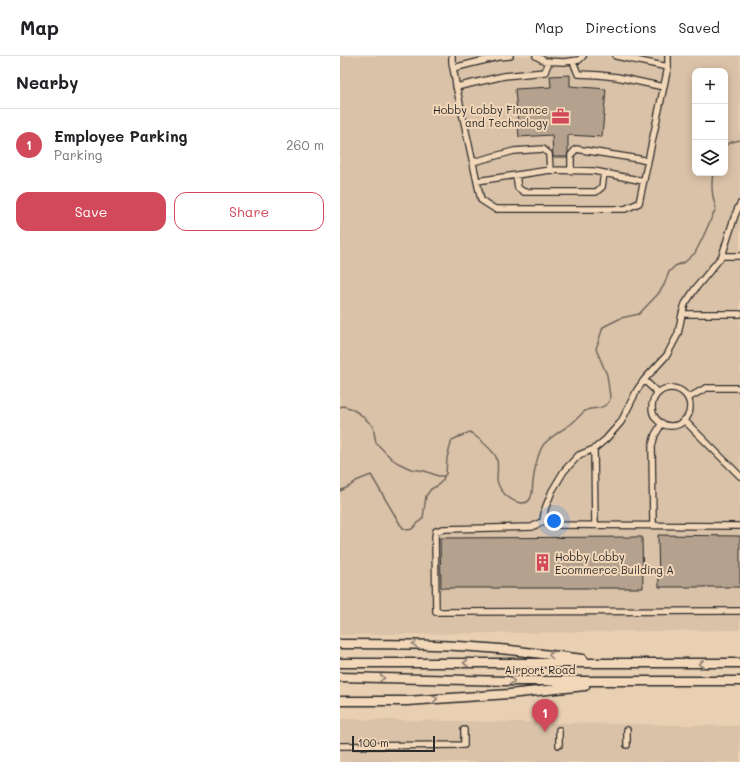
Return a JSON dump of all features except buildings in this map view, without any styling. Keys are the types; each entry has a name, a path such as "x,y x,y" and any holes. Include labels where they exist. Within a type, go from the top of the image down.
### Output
{"highway":[{"path":"340,644 422,644 510,650 617,664"},
{"name":"Airport Road","path":"340,663 740,663"},
{"name":"Airport Road","path":"340,677 509,681 740,681"},
{"path":"340,701 407,701 509,694 621,682"}],"lane":[{"path":"452,56 456,87 481,200 495,209 625,209 639,203 668,67 668,56"},
{"path":"453,68 498,57 510,56"},
{"path":"536,56 545,61 564,62 580,60 583,56"},
{"path":"616,56 668,67"},
{"path":"456,87 504,76 545,72 549,61"},
{"path":"573,61 578,74 599,74 664,87"},
{"path":"473,162 514,151 543,149 549,154 550,170"},
{"path":"571,170 571,155 576,149 647,161"},
{"path":"477,181 550,170 571,170 594,171 643,181"},
{"path":"516,175 518,188 524,192 596,192 602,187 604,173"},
{"path":"740,204 722,256 694,289 685,304 678,334 667,355 637,390 622,422 606,439 594,449 579,455 564,471 552,491 545,509 543,520 532,527 444,529 436,531 435,537 436,612 740,610"},
{"path":"722,256 740,256"},
{"path":"682,314 740,314"},
{"path":"644,380 658,393"},
{"path":"675,388 688,398 689,410 687,416 680,423 671,425 662,423 653,412 653,402 658,393 663,390 675,388"},
{"path":"688,398 706,388 740,388"},
{"path":"684,420 740,476"},
{"path":"653,525 652,446 655,436 662,423"},
{"path":"594,449 595,526"},
{"path":"543,520 553,525 740,526"},
{"path":"340,746 464,745 464,730"},
{"path":"559,730 559,745"},
{"path":"627,730 627,745"}],"shaded area":[{"path":"340,56 740,56 740,630 340,635"},
{"path":"340,719 740,726 740,762 340,762"}],"waterway":[{"path":"728,144 740,140"},
{"path":"340,491 356,481 371,475 403,528 408,530 412,529 423,518 426,496 431,489 443,480 446,474 447,458 452,440 470,432 481,440 496,457 498,465 497,479 505,495 518,502 523,503 529,501 532,493 537,462 544,444 571,424 585,411 602,407 609,402 610,397 607,375 596,349 603,327 621,318 639,314 658,294 664,285 669,272 675,266 685,262 695,253 716,208 712,191 713,176"},
{"path":"340,407 343,406 350,408 360,414 373,426 376,443 398,463 411,469 425,471 438,476 444,476"}],"place":[{"name":"Hobby Lobby Finance and Technology","path":"561,116"},
{"name":"Hobby Lobby Ecommerce Building A","path":"542,563"},
{"name":"Employee Parking","path":"545,732"}]}
